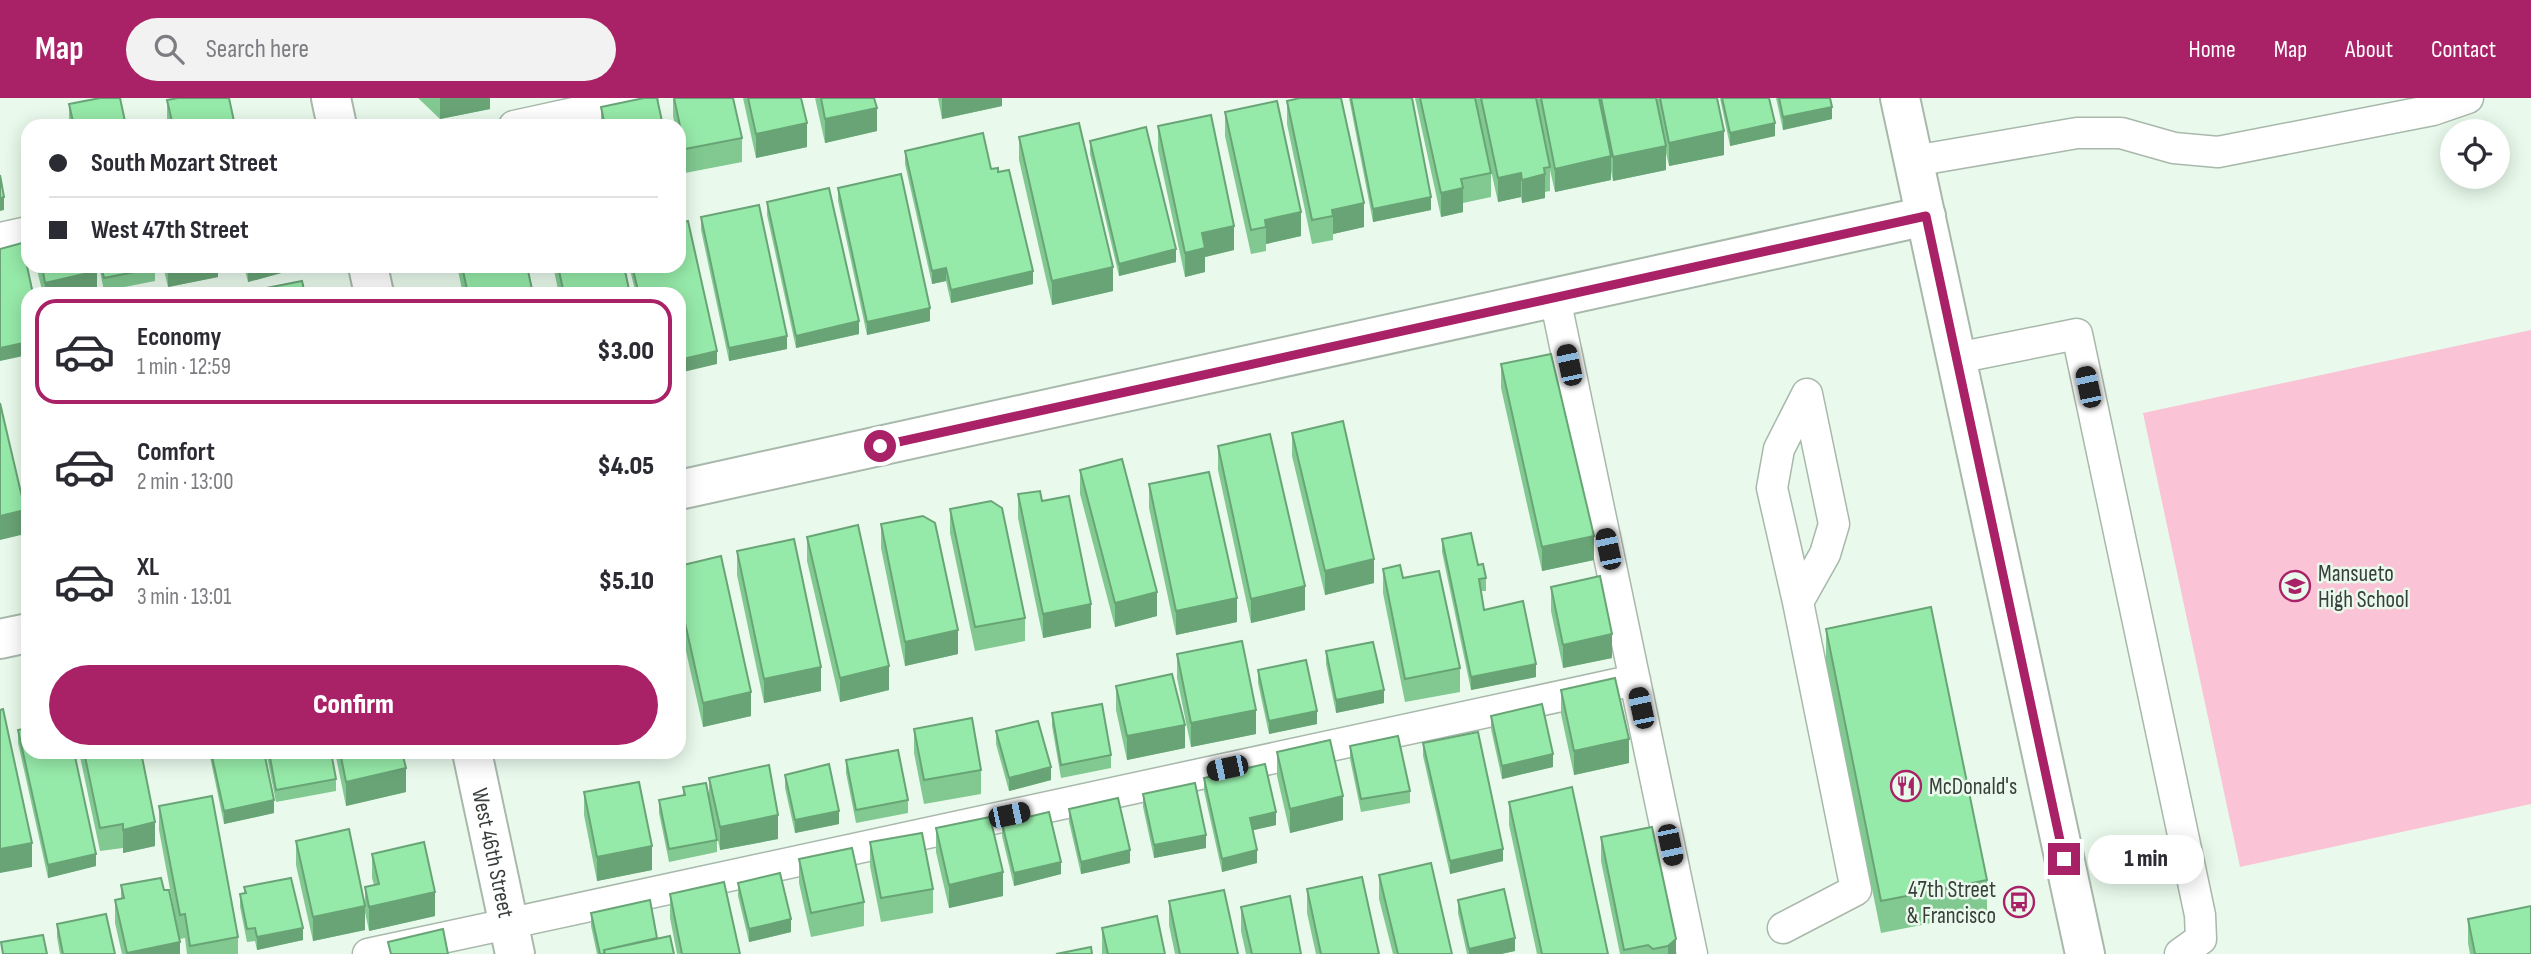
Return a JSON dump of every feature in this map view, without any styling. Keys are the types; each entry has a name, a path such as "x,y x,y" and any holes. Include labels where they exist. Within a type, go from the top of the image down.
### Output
{"street":[{"path":"331,98 336,119"},
{"path":"1900,98 2085,954"},
{"path":"686,488 1926,216"},
{"path":"0,639 21,634"},
{"name":"West 46th Street","path":"473,759 512,939"}],"lane":[{"path":"546,119 642,98"},
{"path":"1914,161 2077,133 2122,133 2174,148 2218,152 2433,110 2468,98"},
{"path":"0,238 21,234"},
{"path":"1555,298 1692,954"},
{"path":"1956,358 2077,334 2200,915 2201,939 2180,954"},
{"path":"1783,928 1856,890 1798,602 1772,488 1779,449 1807,394 1834,524 1825,554 1798,602"},
{"path":"368,954 512,939 1635,680"}],"shaded area":[{"path":"2531,330 2531,804 2240,867 2143,413"}],"building":[{"path":"100,98 120,98 124,119 72,119 69,104"},
{"path":"229,98 234,119 171,119 167,100"},
{"path":"657,98 662,119 604,119 601,107"},
{"path":"674,98 733,98 742,138 686,149 686,119 679,119"},
{"path":"748,98 801,98 807,123 756,134"},
{"path":"821,98 874,98 877,108 825,119"},
{"path":"1300,98 1341,98 1364,203 1332,210 1333,216 1312,220 1287,101"},
{"path":"1351,98 1412,98 1431,197 1373,209"},
{"path":"1420,98 1475,98 1491,173 1461,179 1463,188 1441,193"},
{"path":"1481,98 1536,98 1550,167 1544,168 1545,174 1522,180 1521,173 1498,178"},
{"path":"1541,98 1599,98 1611,156 1555,169"},
{"path":"1601,98 1656,98 1666,146 1613,157"},
{"path":"1660,98 1717,98 1724,131 1669,143"},
{"path":"1722,98 1769,98 1775,123 1730,133"},
{"path":"1779,98 1830,98 1832,107 1783,117"},
{"path":"1277,101 1301,212 1265,220 1266,227 1251,230 1225,112"},
{"path":"1211,115 1234,226 1202,233 1205,248 1185,253 1158,126"},
{"path":"1079,123 1113,267 1052,281 1019,137"},
{"path":"1146,127 1176,249 1119,264 1090,141"},
{"path":"983,133 991,169 998,168 998,172 1009,170 1033,271 951,290 946,268 932,271 905,151"},
{"path":"901,174 930,308 867,322 838,188"},
{"path":"0,175 4,197 0,198"},
{"path":"829,188 859,321 796,336 767,202"},
{"path":"759,205 787,336 729,348 701,217"},
{"path":"686,221 717,351 686,358 686,287 637,287 634,273 686,273"},
{"path":"21,243 21,273 28,273 31,287 21,287 21,344 0,348 0,249"},
{"path":"43,273 88,273 45,283"},
{"path":"103,273 130,273 104,278"},
{"path":"464,273 528,273 532,287 466,287"},
{"path":"560,273 626,273 628,287 562,287"},
{"path":"302,281 303,287 272,287"},
{"path":"1551,354 1594,536 1542,547 1501,364"},
{"path":"0,403 21,493 21,511 0,516"},
{"path":"1343,421 1374,559 1325,571 1292,433"},
{"path":"1270,434 1305,586 1251,599 1218,446"},
{"path":"1122,459 1157,592 1115,603 1080,470"},
{"path":"1209,472 1237,598 1176,611 1149,484"},
{"path":"1040,491 1042,501 1069,496 1091,604 1043,614 1018,494"},
{"path":"991,501 1002,508 1025,618 975,627 950,509"},
{"path":"923,516 935,523 958,630 905,642 881,524"},
{"path":"858,525 889,666 840,678 807,537"},
{"path":"1471,533 1478,565 1483,564 1486,578 1479,579 1484,610 1523,601 1536,664 1471,677 1442,539"},
{"path":"794,539 821,667 764,679 737,551"},
{"path":"721,556 751,692 703,703 686,627 686,564"},
{"path":"1400,565 1403,578 1439,571 1460,668 1405,679 1383,569"},
{"path":"1600,576 1612,634 1563,645 1551,587"},
{"name":"McDonald's","path":"1931,607 1987,880 1881,901 1826,629"},
{"path":"1242,641 1256,710 1191,723 1177,654"},
{"path":"1373,642 1384,690 1336,700 1326,651"},
{"path":"1306,660 1317,711 1269,721 1258,670"},
{"path":"1172,674 1185,725 1127,736 1116,686"},
{"path":"1615,678 1629,739 1574,751 1561,690"},
{"path":"1102,704 1111,755 1061,765 1052,713"},
{"path":"1542,704 1553,754 1502,766 1491,716"},
{"path":"3,709 32,843 0,849 0,710"},
{"path":"972,718 981,770 924,780 914,729"},
{"path":"1038,721 1051,767 1009,778 996,731"},
{"path":"1478,732 1503,849 1450,861 1423,743"},
{"path":"1398,736 1410,791 1361,799 1350,746"},
{"path":"1330,740 1343,796 1290,809 1277,752"},
{"path":"898,750 908,800 856,810 846,760"},
{"path":"24,759 76,759 96,854 48,865"},
{"path":"85,759 142,759 155,822 123,830 123,824 100,828"},
{"path":"213,759 265,759 274,800 224,811"},
{"path":"270,759 332,759 336,779 276,790"},
{"path":"341,759 404,759 406,768 346,782"},
{"path":"829,764 839,811 795,820 785,775"},
{"path":"1265,764 1276,812 1250,818 1257,850 1222,859 1204,778"},
{"path":"769,765 778,815 720,827 709,778"},
{"path":"639,782 652,846 597,857 584,792"},
{"path":"706,783 717,840 669,849 659,800 685,795 683,787"},
{"path":"1195,783 1206,835 1154,845 1143,794"},
{"path":"1572,787 1608,954 1542,954 1509,802"},
{"path":"212,796 238,937 190,946 185,914 180,915 159,806"},
{"path":"1118,798 1130,850 1081,862 1069,809"},
{"path":"1049,812 1061,862 1014,873 1002,823"},
{"path":"990,817 1003,872 949,885 936,828"},
{"path":"1652,827 1676,939 1668,946 1653,949 1648,945 1624,950 1601,837"},
{"path":"349,829 365,906 313,917 296,841"},
{"path":"922,833 933,889 881,898 870,842"},
{"path":"424,842 435,892 369,907 365,887 379,884 372,854"},
{"path":"852,848 864,902 811,913 799,859"},
{"path":"1431,863 1452,954 1398,954 1379,875"},
{"path":"780,873 791,919 749,929 738,883"},
{"path":"1362,877 1379,954 1321,954 1307,889"},
{"path":"161,878 164,890 169,890 180,942 127,953 115,900 124,898 121,885"},
{"path":"291,878 303,928 257,937 255,928 247,929 240,894 246,893 244,887"},
{"path":"724,882 740,954 682,954 670,894"},
{"path":"1504,889 1515,938 1469,949 1458,900"},
{"path":"1224,890 1238,954 1180,954 1169,901"},
{"path":"1290,896 1301,954 1252,954 1241,907"},
{"path":"650,900 657,938 604,950 604,954 600,954 591,913"},
{"path":"2531,906 2531,954 2475,954 2468,919"},
{"path":"106,914 115,954 63,954 57,924"},
{"path":"1157,916 1165,954 1108,954 1102,928"},
{"path":"443,929 448,954 391,954 388,942"},
{"path":"43,935 47,954 3,954 1,942"},
{"path":"670,936 674,954 605,954 604,950"},
{"path":"1091,947 1092,954 1056,954"}],"place":[{"name":"Mansueto High School","path":"2295,586"},
{"name":"McDonald's","path":"1906,786"},
{"name":"47th Street & Francisco","path":"2019,902"}],"route":[{"path":"880,446 1926,216 2064,859"}]}
